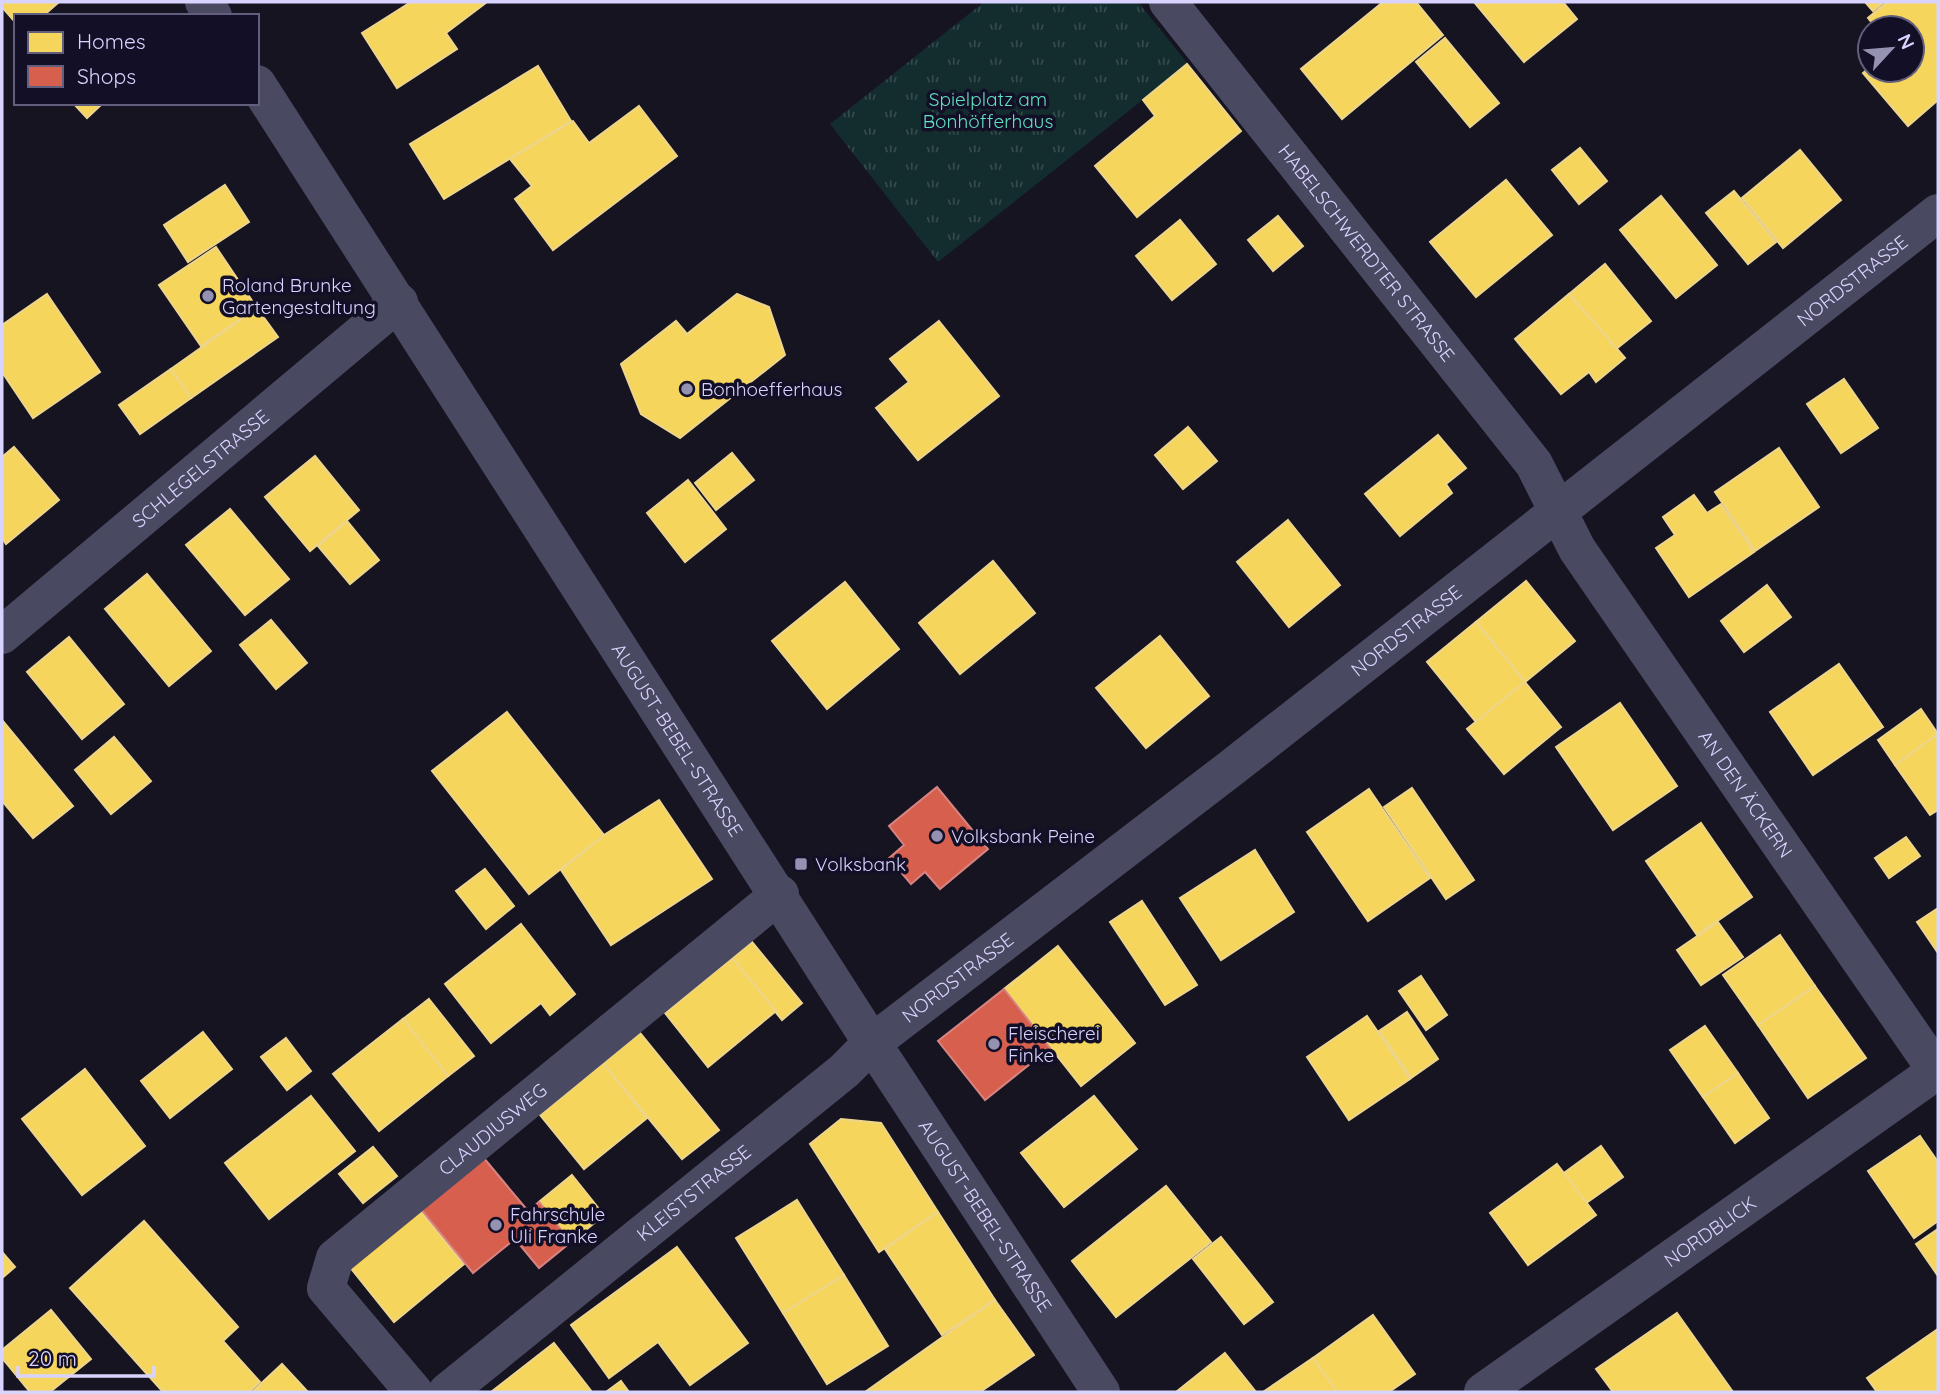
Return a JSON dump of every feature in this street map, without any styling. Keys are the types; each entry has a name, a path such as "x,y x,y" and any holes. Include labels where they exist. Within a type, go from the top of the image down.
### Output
{"street":[{"name":"HABELSCHWERDTER STRASSE","path":"1168,2 1534,464 1558,509"},
{"name":"AUGUST-BEBEL-STRASSE","path":"259,87 780,894 872,1043 1101,1392"},
{"name":"NORDSTRASSE","path":"872,1043 1230,769 1938,213"},
{"name":"SCHLEGELSTRASSE","path":"2,635 399,302"},
{"name":"AN DEN ÄCKERN","path":"1558,509 1577,549 1938,1071"},
{"name":"CLAUDIUSWEG","path":"414,1392 326,1288 335,1258 780,894"},
{"name":"KLEISTSTRASSE","path":"447,1392 844,1071 872,1043"},
{"name":"NORDBLICK","path":"1483,1392 1938,1071"}],"green space":[{"name":"Spielplatz am Bonhöfferhaus","path":"984,2 1138,2 1188,64 938,262 830,124"}],"building: Homes":[{"path":"2,2 59,2 45,14 14,14 14,21 2,7"},
{"path":"411,2 487,2 446,33 457,49 397,88 362,33"},
{"path":"1383,2 1416,2 1443,35 1342,119 1301,69"},
{"path":"1474,2 1563,2 1577,19 1524,62"},
{"path":"1865,2 1884,2 1873,11"},
{"path":"1887,2 1938,2 1938,100 1908,126 1872,84 1926,84 1926,14 1873,14"},
{"path":"1445,38 1499,103 1470,127 1416,62"},
{"path":"1187,64 1241,131 1137,217 1095,166 1155,116 1143,100"},
{"path":"538,66 571,121 444,199 410,144"},
{"path":"75,105 101,105 87,118"},
{"path":"639,106 677,156 553,250 515,199 532,186 510,159 573,121 589,143"},
{"path":"1580,148 1607,181 1579,204 1552,170"},
{"path":"1800,150 1841,200 1783,248 1742,198"},
{"path":"1506,180 1552,235 1476,297 1430,242"},
{"path":"225,185 249,222 188,262 164,225"},
{"path":"1734,191 1776,242 1748,264 1706,213"},
{"path":"1661,196 1717,265 1676,298 1620,230"},
{"path":"1278,216 1303,246 1273,271 1248,240"},
{"path":"1180,220 1216,264 1172,300 1136,256"},
{"name":"Roland Brunke Gartengestaltung","path":"216,247 257,308 201,346 159,285"},
{"path":"1605,264 1651,321 1616,349 1569,294"},
{"path":"47,294 100,372 33,418 2,372 2,325"},
{"name":"Bonhoefferhaus","path":"737,294 769,307 785,355 680,438 641,414 621,364 676,321 687,334"},
{"path":"1569,294 1625,358 1596,382 1589,372 1561,394 1515,339"},
{"path":"257,308 278,337 191,398 171,369"},
{"path":"939,321 999,396 918,460 876,408 909,382 890,359"},
{"path":"171,369 191,398 140,434 119,405"},
{"path":"1844,379 1878,428 1841,453 1807,404"},
{"path":"1188,427 1217,461 1183,489 1155,455"},
{"path":"1438,435 1466,468 1446,484 1452,493 1400,536 1365,494"},
{"path":"14,447 59,500 6,544 2,538 2,457"},
{"path":"1779,448 1819,507 1755,551 1715,492"},
{"path":"732,453 754,480 716,510 695,483"},
{"path":"315,456 359,510 310,551 265,497"},
{"path":"688,480 726,529 685,562 647,513"},
{"path":"1694,495 1707,513 1721,504 1754,552 1689,597 1656,548 1675,535 1663,517"},
{"path":"230,509 289,579 245,615 186,545"},
{"path":"1288,520 1340,585 1289,627 1237,562"},
{"path":"347,521 379,560 350,584 318,546"},
{"path":"993,561 1035,613 960,674 919,623"},
{"path":"147,574 211,651 169,686 105,609"},
{"path":"1526,581 1575,641 1525,682 1476,622"},
{"path":"845,582 899,649 827,709 772,641"},
{"path":"1767,585 1791,617 1744,652 1721,621"},
{"path":"271,620 307,663 276,689 240,645"},
{"path":"1476,622 1525,682 1476,722 1427,662"},
{"path":"1160,636 1209,696 1146,748 1096,688"},
{"path":"69,637 124,704 82,739 27,672"},
{"path":"1839,664 1883,727 1813,775 1770,712"},
{"path":"1525,682 1561,727 1504,774 1467,729"},
{"path":"1620,703 1677,786 1613,830 1556,747"},
{"path":"1921,709 1938,734 1895,765 1878,740"},
{"path":"507,712 604,835 529,894 432,771"},
{"path":"2,720 73,806 33,838 2,801"},
{"path":"1938,734 1938,810 1930,815 1895,765"},
{"path":"114,737 151,781 111,814 75,770"},
{"path":"1412,788 1474,880 1446,899 1384,807"},
{"path":"1369,789 1430,878 1368,921 1307,832"},
{"path":"659,800 712,879 611,945 561,870 604,835"},
{"path":"1701,823 1752,897 1697,935 1646,861"},
{"path":"1906,837 1920,856 1889,878 1875,858"},
{"path":"1255,850 1294,912 1221,960 1180,898"},
{"path":"485,869 514,906 486,929 456,891"},
{"path":"1142,901 1197,985 1165,1005 1110,922"},
{"path":"1938,908 1938,953 1917,922"},
{"path":"1718,922 1743,957 1701,985 1677,950"},
{"path":"521,924 575,994 550,1015 541,1003 491,1043 445,984"},
{"path":"1780,935 1815,986 1758,1025 1723,975"},
{"path":"752,942 802,1003 782,1020 732,958"},
{"path":"1058,946 1135,1043 1081,1086 1004,989"},
{"path":"732,958 776,1011 708,1067 665,1013"},
{"path":"1421,976 1447,1015 1426,1030 1399,991"},
{"path":"1815,986 1866,1058 1808,1098 1758,1025"},
{"path":"429,999 474,1056 448,1076 403,1019"},
{"path":"1407,1012 1438,1059 1411,1078 1379,1031"},
{"path":"1367,1016 1410,1079 1349,1120 1307,1057"},
{"path":"403,1019 448,1076 379,1131 333,1074"},
{"path":"1705,1026 1738,1073 1703,1097 1670,1050"},
{"path":"203,1032 232,1069 170,1118 141,1081"},
{"path":"640,1033 719,1130 682,1159 603,1063"},
{"path":"286,1038 311,1071 287,1090 261,1057"},
{"path":"603,1063 647,1118 584,1169 540,1115"},
{"path":"85,1069 145,1146 82,1195 22,1119"},
{"path":"1738,1073 1769,1118 1735,1143 1703,1097"},
{"path":"311,1096 355,1151 269,1219 225,1163"},
{"path":"1094,1096 1137,1149 1064,1207 1021,1153"},
{"path":"841,1119 881,1123 938,1212 879,1252 810,1144"},
{"path":"1920,1136 1938,1162 1938,1221 1914,1238 1868,1171"},
{"path":"1601,1146 1623,1177 1586,1203 1564,1173"},
{"path":"373,1147 397,1176 363,1203 339,1174"},
{"path":"1557,1164 1596,1215 1528,1265 1490,1213"},
{"path":"572,1175 604,1215 571,1242 539,1202"},
{"path":"1166,1186 1211,1242 1116,1317 1072,1261"},
{"path":"797,1200 844,1275 783,1313 736,1238"},
{"path":"419,1209 464,1264 394,1322 349,1266"},
{"path":"938,1212 995,1300 942,1335 885,1249"},
{"path":"144,1221 238,1327 223,1341 260,1382 249,1392 163,1392 70,1288"},
{"path":"1938,1229 1938,1276 1916,1244"},
{"path":"1221,1237 1273,1302 1244,1324 1193,1259"},
{"path":"677,1247 748,1343 690,1385 658,1342 609,1378 571,1325"},
{"path":"2,1252 15,1267 2,1278"},
{"path":"844,1275 888,1346 827,1384 783,1313"},
{"path":"995,1300 1034,1355 980,1392 865,1392"},
{"path":"51,1310 91,1359 50,1392 30,1392 2,1358 2,1350"},
{"path":"1677,1313 1733,1392 1613,1392 1596,1369"},
{"path":"1373,1315 1415,1374 1389,1392 1337,1392 1313,1358"},
{"path":"1938,1329 1938,1392 1877,1392 1867,1378"},
{"path":"554,1343 592,1392 491,1392"},
{"path":"1225,1353 1256,1392 1176,1392"},
{"path":"1313,1358 1337,1392 1263,1392"},
{"path":"282,1364 308,1392 252,1392"},
{"path":"621,1381 629,1392 606,1392"}],"building: Shops":[{"name":"Volksbank Peine","path":"937,787 988,849 940,889 925,872 911,884 889,858 904,845 889,826"},
{"name":"Fleischerei Finke","path":"1004,989 1050,1048 985,1100 938,1041"},
{"name":"Fahrschule Uli Franke","path":"483,1157 528,1211 539,1202 571,1242 539,1268 515,1239 473,1273 420,1208"}],"place":[{"name":"Roland Brunke Gartengestaltung","path":"208,296"},
{"name":"Bonhoefferhaus","path":"687,389"},
{"name":"Volksbank Peine","path":"937,836"},
{"name":"Volksbank","path":"801,864"},
{"name":"Fleischerei Finke","path":"994,1044"},
{"name":"Fahrschule Uli Franke","path":"496,1225"}]}
